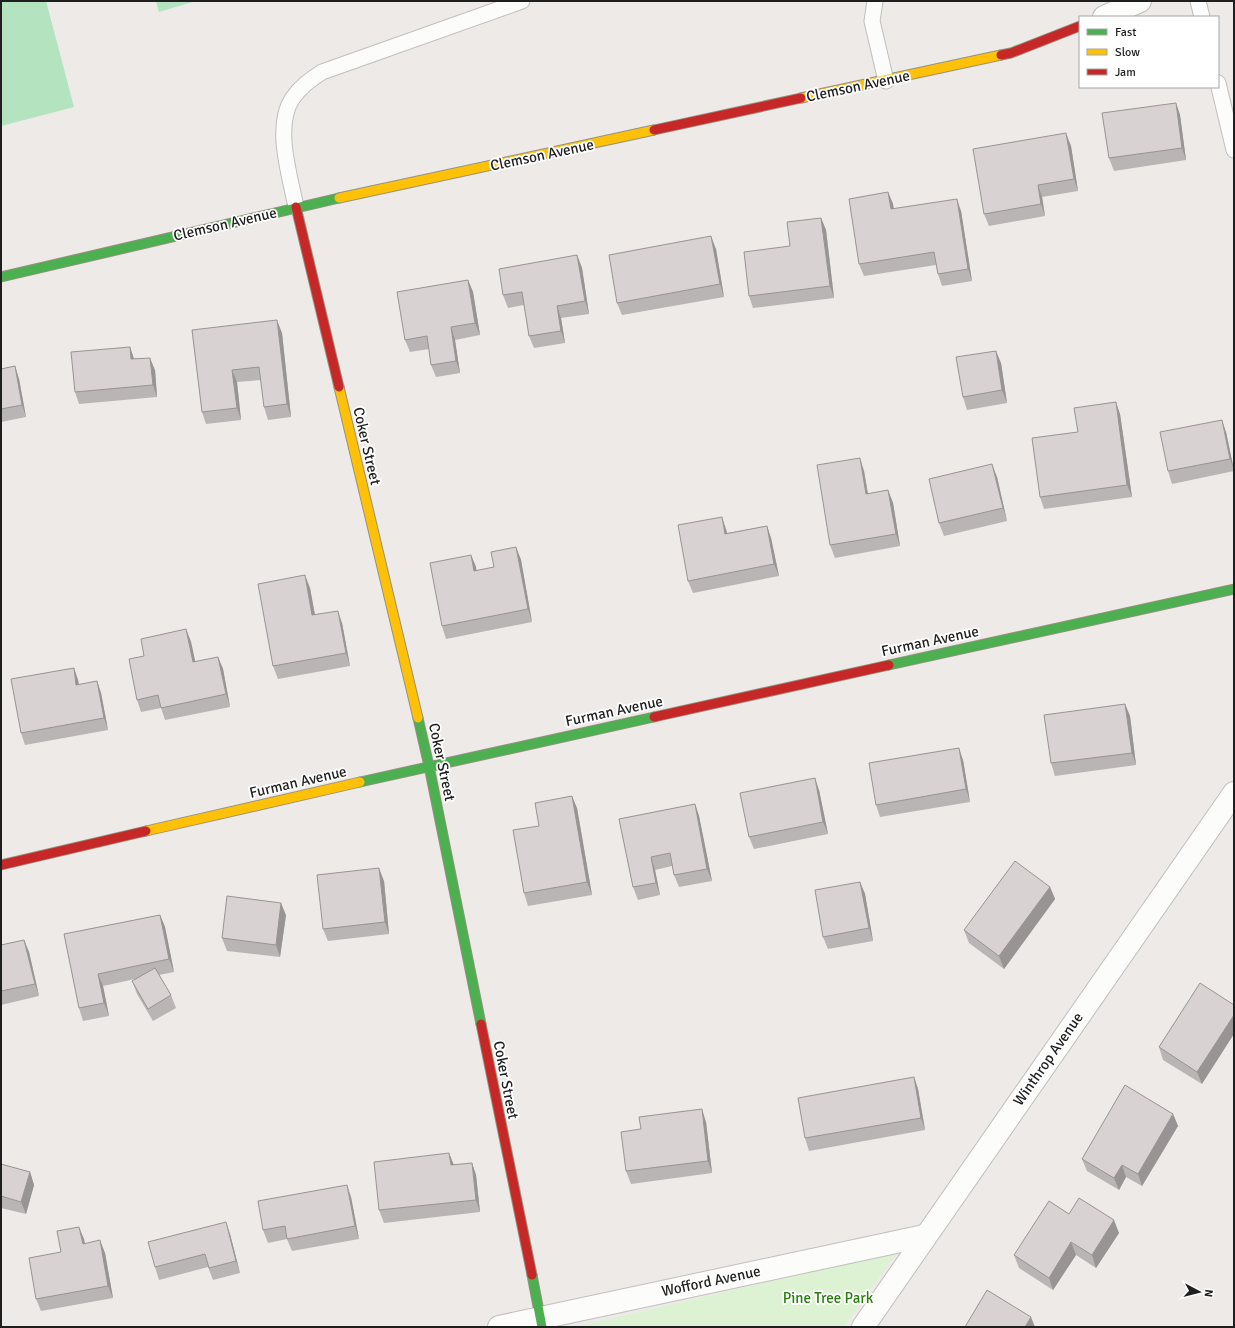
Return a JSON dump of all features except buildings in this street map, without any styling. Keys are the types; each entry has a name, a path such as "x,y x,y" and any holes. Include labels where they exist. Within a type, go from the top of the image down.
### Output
{"street":[{"path":"1106,16 1140,1"},
{"name":"Clemson Avenue","path":"1,276 296,207 1011,53 1079,26"},
{"name":"Coker Street","path":"296,207 429,766 541,1322"},
{"name":"Furman Avenue","path":"1,865 429,766 1234,589"},
{"name":"Winthrop Avenue","path":"863,1327 924,1236 1234,793"},
{"name":"Wofford Avenue","path":"498,1327 541,1322 924,1236"}],"lane":[{"path":"467,20 484,1"},
{"path":"296,207 283,140 285,120 291,99 306,82 322,72 522,1"},
{"path":"875,1 872,21 886,81"},
{"path":"1198,1 1202,16"},
{"path":"1219,87 1234,150"}],"green space":[{"path":"1,1 46,1 74,107 1,126"},
{"path":"156,1 196,1 159,12"},
{"name":"Pine Tree Park","path":"897,1252 844,1327 575,1327"}],"traffic: fast":[{"path":"1,277 339,198"},
{"path":"889,665 1234,589"},
{"path":"360,782 654,717"},
{"path":"418,718 481,1024"},
{"path":"532,1275 542,1327"}],"traffic: slow":[{"path":"801,98 1001,55"},
{"path":"339,198 654,130"},
{"path":"339,387 418,718"},
{"path":"146,831 360,782"}],"traffic: jam":[{"path":"1001,55 1011,53 1079,26"},
{"path":"654,130 801,98"},
{"path":"296,207 339,387"},
{"path":"654,717 889,665"},
{"path":"1,865 146,831"},
{"path":"481,1024 532,1275"}]}
